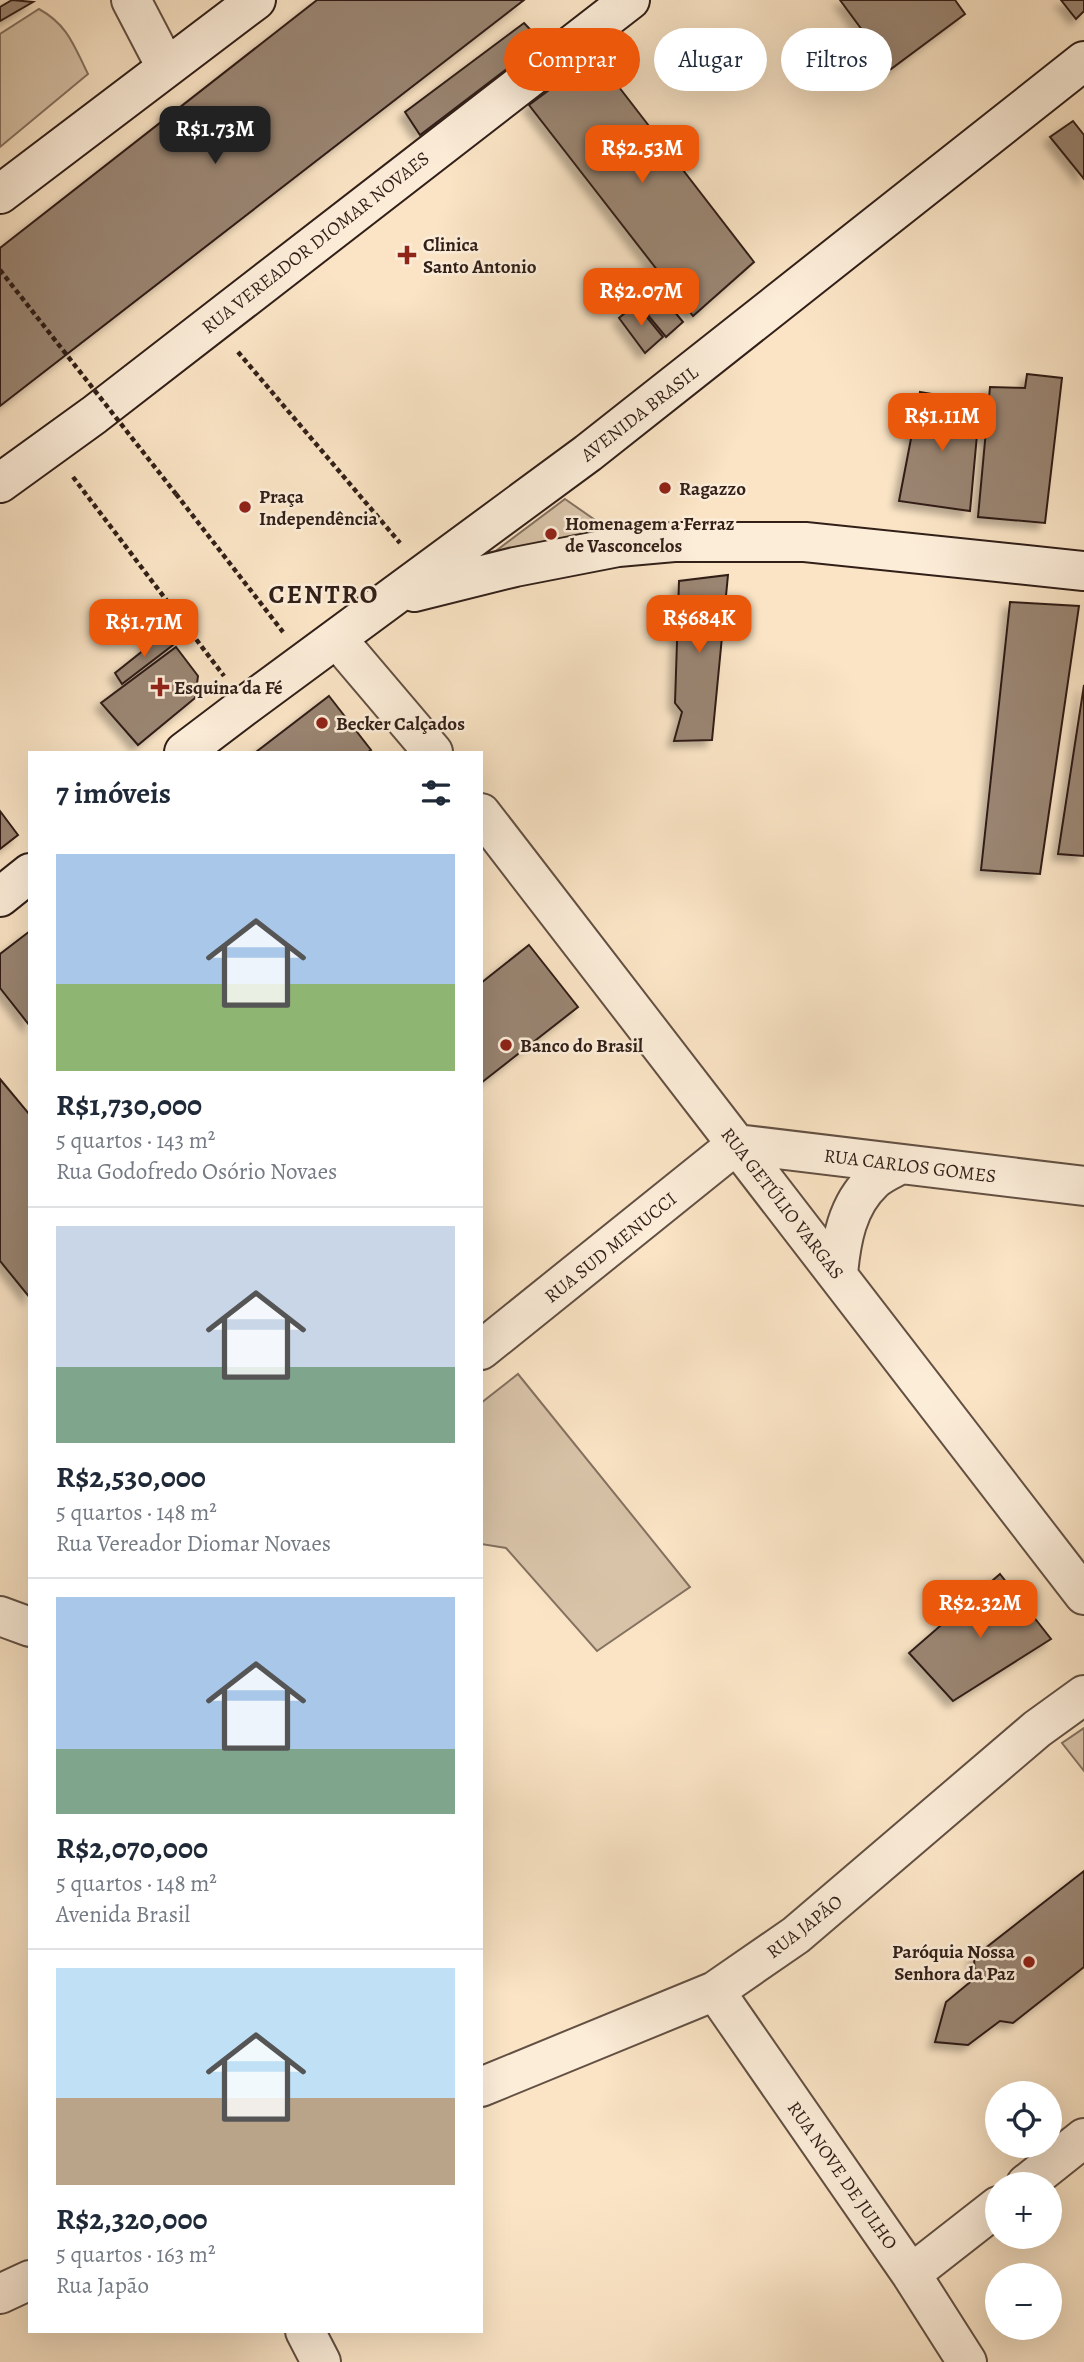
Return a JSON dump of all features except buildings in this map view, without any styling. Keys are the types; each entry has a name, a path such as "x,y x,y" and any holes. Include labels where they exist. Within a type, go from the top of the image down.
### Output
{"street":[{"path":"131,0 166,67"},
{"path":"0,194 256,0"},
{"name":"RUA VEREADOR DIOMAR NOVAES","path":"0,483 94,415 630,0"},
{"name":"AVENIDA BRASIL","path":"185,751 588,453 1084,61"},
{"path":"393,597 515,567 618,547 674,542 804,542 1084,572"},
{"path":"337,639 432,751"},
{"name":"RUA GETÚLIO VARGAS","path":"483,816 1084,1595"},
{"path":"0,897 28,875"},
{"name":"RUA CARLOS GOMES","path":"737,1144 1084,1186"},
{"name":"RUA SUD MENUCCI","path":"483,1348 737,1144"},
{"path":"838,1274 841,1241 860,1196 873,1181 901,1164"},
{"path":"0,1616 28,1626"},
{"name":"RUA JAPÃO","path":"483,2086 715,1991 796,1935 1037,1729 1084,1695"},
{"name":"RUA NOVE DE JULHO","path":"715,1991 911,2274 967,2362"},
{"path":"1041,2172 1084,2138"},
{"path":"911,2274 985,2216"},
{"path":"0,2294 28,2281"},
{"path":"306,2333 321,2362"}],"path":[{"path":"0,270 306,662"},
{"path":"213,322 426,574"},
{"path":"50,445 246,705"}],"shaded area":[{"path":"39,9 64,29 88,74 0,147 0,34"},
{"path":"565,499 608,529 493,553"},
{"path":"518,1374 690,1587 597,1651 506,1548 483,1544 483,1401"},
{"path":"1084,1728 1084,1771 1062,1743"}],"place":[{"name":"Clinica Santo Antonio","path":"407,255"},
{"name":"Ragazzo","path":"665,488"},
{"name":"Praça Independência","path":"245,507"},
{"name":"Homenagem a Ferraz de Vasconcelos","path":"551,534"},
{"name":"Esquina da Fé","path":"160,687"},
{"name":"Becker Calçados","path":"322,723"},
{"name":"Banco do Brasil","path":"506,1045"},
{"name":"Paróquia Nossa Senhora da Paz","path":"1029,1962"}],"district":[{"name":"CENTRO","path":"324,594"}]}
